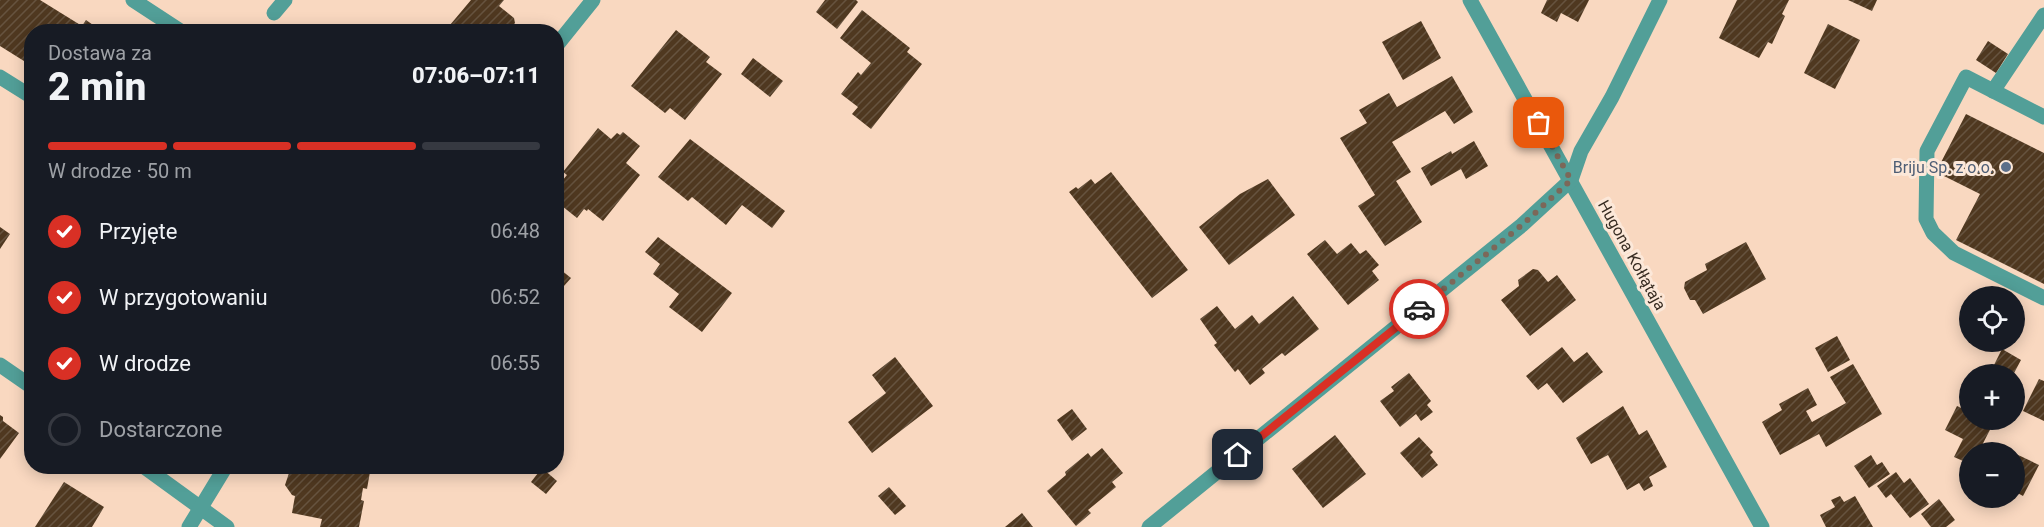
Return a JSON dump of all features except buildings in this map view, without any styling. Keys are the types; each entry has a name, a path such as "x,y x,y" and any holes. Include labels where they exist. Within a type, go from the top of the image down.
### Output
{"street":[{"path":"133,0 170,24"},
{"path":"274,14 285,0"},
{"path":"564,36 593,0"},
{"name":"Hugona Kołłątaja","path":"1470,0 1762,527"},
{"path":"1149,527 1503,240 1571,180 1581,151 1612,97 1660,0"},
{"path":"1994,91 2044,15"},
{"path":"0,77 24,92"},
{"path":"2044,117 1966,77 1928,151 1926,219 1934,233 1954,253 2044,298"},
{"path":"0,365 24,382"},
{"path":"154,474 227,527"},
{"path":"189,527 221,474"}],"way so far":[{"path":"1419,309 1547,204 1571,180 1539,123"}],"place":[{"name":"Briju Sp. z o.o.","path":"2006,167"}],"route":[{"path":"1238,455 1419,309"}]}
